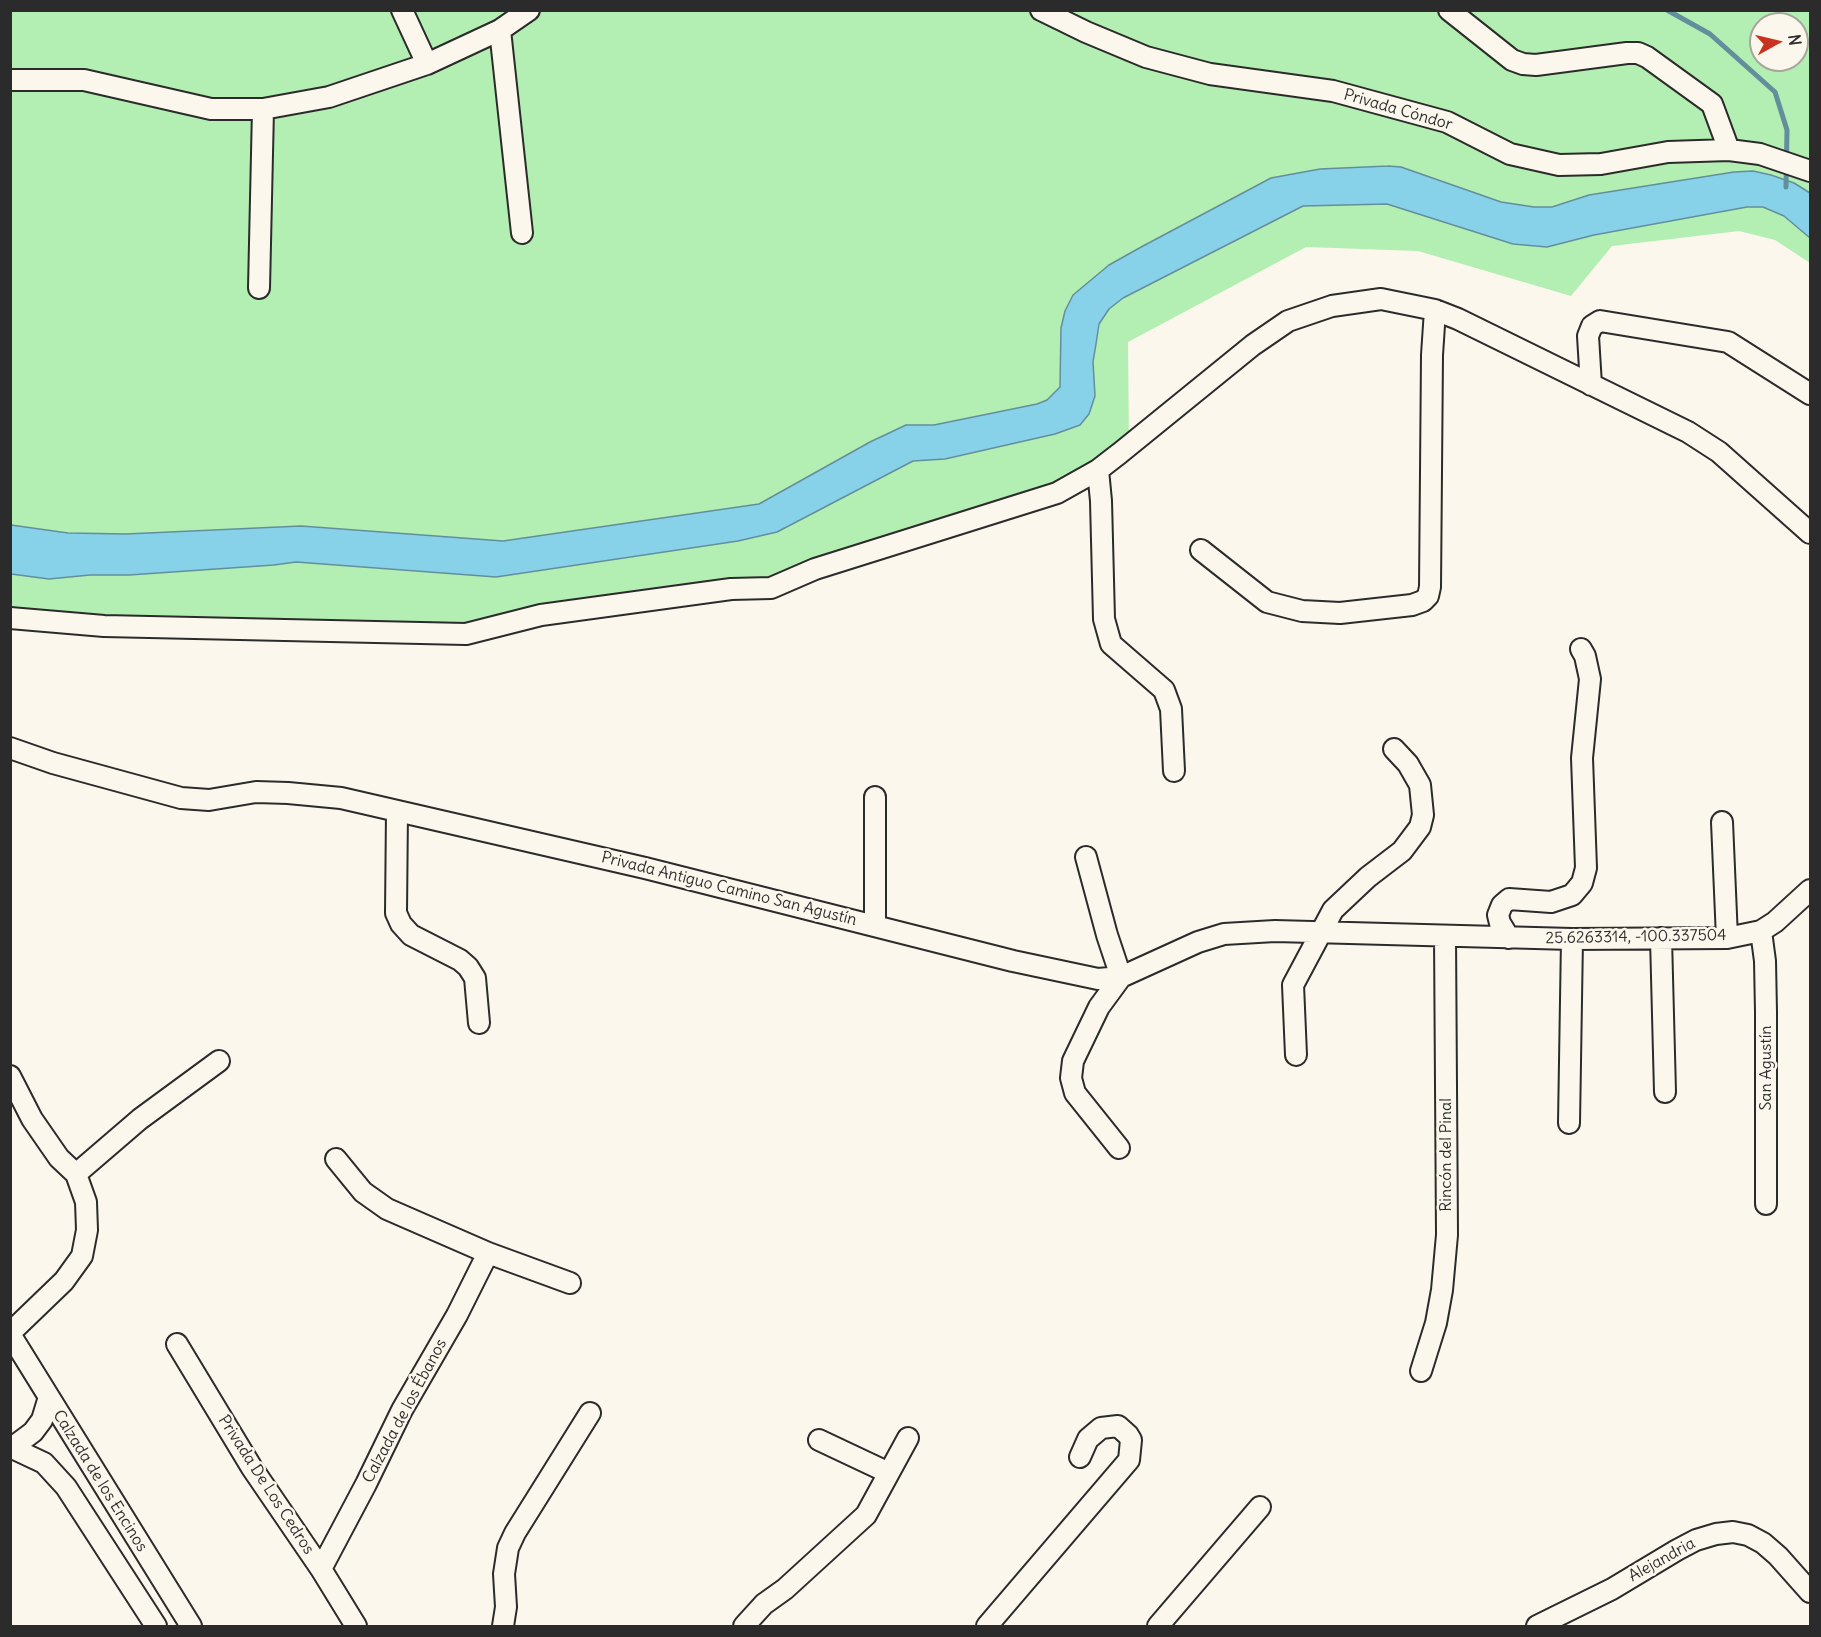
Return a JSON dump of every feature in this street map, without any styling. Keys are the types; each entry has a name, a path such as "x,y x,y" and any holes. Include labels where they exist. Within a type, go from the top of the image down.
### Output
{"street":[{"path":"402,10 427,64"},
{"path":"10,80 84,80 211,109 263,109 329,97 427,64 500,30 529,10"},
{"name":"Privada Cóndor","path":"1041,10 1146,57 1210,74 1333,91 1447,122 1510,154 1559,165 1601,164 1668,152 1730,150 1760,154 1810,171"},
{"path":"1449,10 1512,60 1523,64 1536,65 1627,53 1638,53 1647,57 1712,104 1730,150"},
{"path":"500,30 522,233"},
{"path":"259,288 263,109"},
{"path":"10,618 104,626 466,634 541,615 731,589 771,588 815,569 1056,494 1098,470 1253,345 1288,321 1332,306 1381,299 1435,310 1458,319 1688,432 1719,452 1810,533"},
{"path":"1201,550 1267,602 1302,611 1340,613 1412,605 1423,601 1428,596 1430,587 1432,355 1435,310"},
{"path":"1591,385 1588,336 1592,326 1600,321 1728,342 1810,394"},
{"path":"1098,470 1104,620 1111,644 1164,690 1171,709 1174,771"},
{"path":"1509,938 1498,915 1502,905 1509,899 1551,902 1572,895 1582,883 1586,868 1582,758 1590,679 1585,656 1581,649"},
{"name":"Privada Antiguo Camino San Agustín","path":"10,748 53,763 181,798 209,800 256,792 341,798 634,865 1013,962 1098,979 1121,977 1197,942 1224,934 1275,931 1445,936"},
{"path":"1296,1055 1293,985 1323,932 1332,910 1368,877 1402,851 1420,827 1423,816 1420,785 1408,764 1394,749"},
{"path":"875,797 875,925"},
{"path":"397,811 396,913 401,924 411,934 460,960 468,967 475,978 479,1023"},
{"path":"1722,822 1727,938"},
{"path":"1086,857 1121,977 1099,1007 1073,1061 1071,1078 1076,1093 1119,1148"},
{"name":"25.6263314, -100.337504","path":"1445,936 1572,939 1727,938 1761,931 1775,922 1810,890"},
{"name":"San Agustín","path":"1761,931 1765,961 1766,1002 1766,1204"},
{"name":"Rincón del Pinal","path":"1421,1371 1436,1323 1442,1290 1447,1235 1445,936"},
{"path":"1661,938 1665,1092"},
{"path":"1569,1123 1572,939"},
{"path":"76,1174 140,1119 219,1061"},
{"path":"10,1076 32,1119 59,1158 76,1174 86,1202 87,1230 82,1256 64,1281 10,1334"},
{"path":"336,1159 363,1192 387,1209 488,1253 570,1283"},
{"name":"Calzada de los Ébanos","path":"321,1569 416,1385 457,1315 488,1253"},
{"name":"Calzada de los Encinos","path":"10,1334 191,1626"},
{"name":"Privada De Los Cedros","path":"177,1344 252,1468 321,1569 356,1626"},
{"path":"12,1447 33,1432 42,1420 49,1397"},
{"path":"503,1626 506,1607 504,1574 508,1548 515,1533 590,1413"},
{"path":"987,1626 1129,1460 1131,1440 1118,1426 1101,1428 1088,1439 1080,1457"},
{"path":"744,1626 764,1604 785,1589 866,1515 908,1438"},
{"path":"819,1440 889,1473"},
{"name":"Calzada de los Encinos","path":"12,1447 44,1463 66,1486 156,1626"},
{"path":"1158,1626 1260,1507"},
{"name":"Alejandria","path":"1537,1626 1612,1589 1696,1540 1716,1534 1733,1532 1748,1535 1763,1543 1778,1556 1810,1592"}],"green space":[{"path":"10,11 1810,11 1810,263 1775,240 1739,231 1612,246 1571,296 1418,251 1306,247 1128,342 1129,446 1098,470 771,588 466,634 11,618"}],"water":[{"path":"1401,167 1501,202 1534,207 1552,207 1589,195 1753,171 1794,183 1810,193 1810,238 1784,216 1763,207 1747,207 1594,235 1547,247 1513,244 1387,204 1303,206 1123,298 1109,309 1099,324 1093,362 1095,396 1089,414 1080,425 1055,434 945,459 913,461 777,532 738,541 496,577 296,562 49,579 11,574 11,525 68,533 126,534 301,526 503,541 759,504 870,442 906,425 934,425 1047,400 1060,387 1061,328 1065,311 1073,295 1109,265 1143,246 1271,178 1320,169"}],"waterway":[{"path":"1667,10 1710,34 1775,92 1787,130 1786,187"}]}
